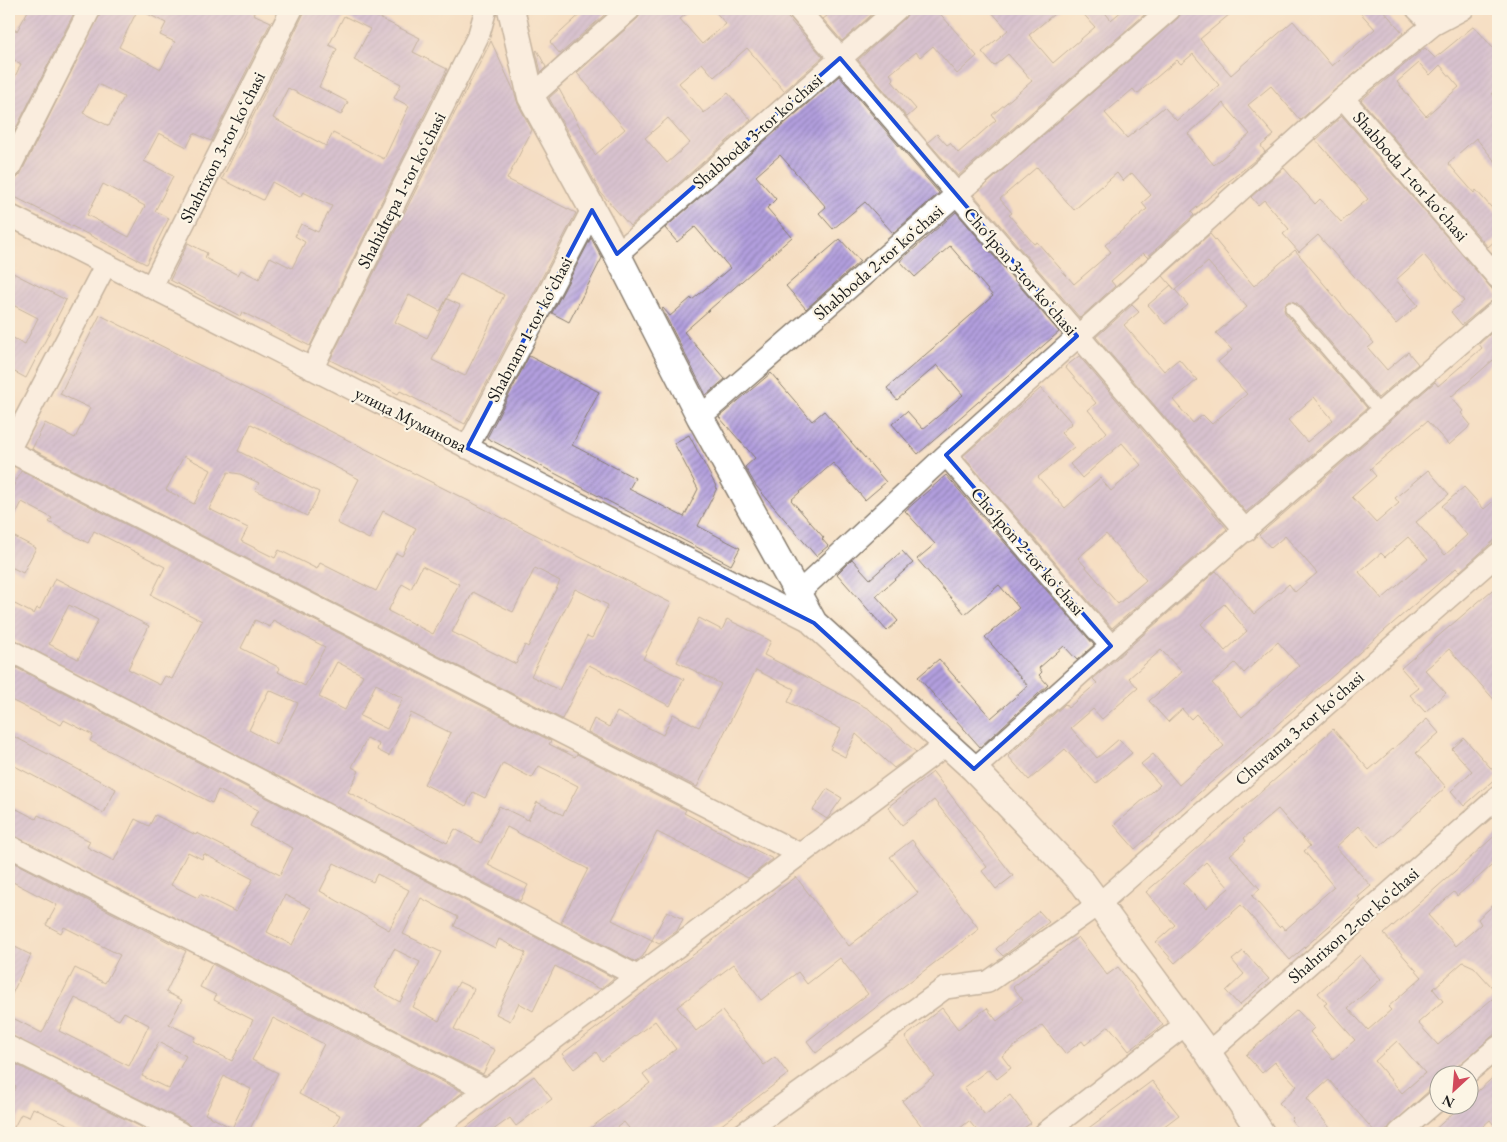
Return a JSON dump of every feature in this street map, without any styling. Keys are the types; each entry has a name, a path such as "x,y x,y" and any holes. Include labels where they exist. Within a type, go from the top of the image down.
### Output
{"street":[{"path":"9,169 90,9"},
{"name":"Shahrixon 3-tor koʻchasi","path":"152,286 292,9"},
{"name":"Shahidtepa 1-tor koʻchasi","path":"312,369 480,34 486,9"},
{"path":"511,9 531,97 617,254 700,417 814,623 974,769 1100,903 1208,1053 1261,1133"},
{"path":"531,97 630,9"},
{"name":"Cho‘lpon 3-tor koʻchasi","path":"798,9 1246,531"},
{"name":"Shabboda 3-tor koʻchasi","path":"617,254 897,9"},
{"name":"Shabboda 2-tor koʻchasi","path":"700,417 1170,9"},
{"path":"1417,9 1433,25"},
{"path":"797,594 946,455 1343,98 1433,25 1463,9"},
{"name":"Shabboda 1-tor koʻchasi","path":"1343,98 1498,278"},
{"name":"Shabnam 1-tor koʻchasi","path":"467,448 592,210"},
{"name":"улица Муминова","path":"9,215 814,623"},
{"path":"106,264 9,450 800,854"},
{"path":"974,769 1111,646 1498,311"},
{"name":"Cho‘lpon 2-tor koʻchasi","path":"946,455 1111,646"},
{"name":"Chuvama 3-tor koʻchasi","path":"744,1133 945,988 988,982 1100,903 1498,554"},
{"path":"9,650 637,976"},
{"path":"429,1133 947,744"},
{"name":"Shahrixon 2-tor koʻchasi","path":"1208,1053 1498,797"},
{"path":"9,846 486,1089"},
{"path":"1045,1133 1186,1024"},
{"path":"1477,1064 1498,1046"},
{"path":"9,1047 180,1133"},
{"path":"1399,1133 1430,1107"}],"lane":[{"path":"1291,308 1380,412"}],"highlighted area":[{"path":"840,58 1077,336 946,455 1111,646 974,769 814,623 467,448 592,210 617,254"}],"building":[{"path":"29,9 76,9 9,142 9,89 21,64 9,57 9,27 17,31"},
{"path":"102,9 138,9 256,9 253,14 271,22 211,141 194,133 187,147 159,133 144,161 173,176 155,211 169,218 146,264 9,194 9,181 15,180 20,175","holes":["138,9 166,23 160,35 175,42 161,69 119,47","98,84 124,97 109,126 83,113","103,184 145,206 129,237 87,215"]},
{"path":"306,9 361,9 420,38 413,52 447,69 310,346 242,312 240,316 170,280 188,243 207,253 205,258 238,275 241,270 259,279 270,257 292,268 305,242 295,236 301,224 318,232 332,206 303,192 300,197 272,182 263,200 222,179","holes":["344,16 370,29 354,60 401,84 394,98 409,106 384,159 333,133 326,146 273,118 288,88 341,115 348,102 319,87 337,49 329,45"]},
{"path":"586,9 611,9 560,54 550,42"},
{"path":"642,9 692,9 680,19 702,44 726,24 713,9 780,9 823,57 784,91 747,48 714,77 702,63 679,83 704,113 728,93 751,120 630,226 601,193 549,98 559,89 595,155 625,129 577,73 638,18","holes":["668,118 690,143 667,163 645,138"]},
{"path":"836,9 878,9 842,41 823,19"},
{"path":"909,9 936,9 977,56 957,74 933,46 920,57 916,52 890,74 894,79 892,81 916,109 907,117 858,60 905,18"},
{"path":"989,9 1060,9 1029,35 1053,63 1095,27 1079,9 1102,9 1111,20 1124,9 1151,9 958,176 928,142 937,134 947,145 950,143 958,153 996,120 992,115 1032,81 1008,54 994,66 982,52 1008,30"},
{"path":"1182,9 1236,9 1200,39 1231,75 1293,21 1332,66 1375,29 1357,9 1382,9 1403,33 1300,120 1271,86 1248,105 1274,135 1261,146 1265,152 1191,212 1194,215 1147,257 1143,253 1111,281 1115,286 1080,318 974,195 1178,18","holes":["1193,54 1219,85 1177,121 1164,107 1127,138 1105,113 1133,89 1137,94 1177,60 1181,64","1223,103 1250,134 1214,165 1188,134","1037,167 1074,210 1117,173 1123,181 1132,173 1151,195 1142,203 1147,209 1105,245 1111,252 1074,284 1037,242 1034,244 1009,215 1012,213 1000,199"]},
{"path":"1474,26 1498,54 1498,88 1492,93 1498,101 1498,165 1476,138 1448,163 1474,193 1476,190 1498,215 1498,238 1488,247 1361,100 1425,48 1435,58","holes":["1419,63 1430,75 1440,65 1459,87 1426,116 1397,82"]},
{"path":"491,41 518,104 532,130 507,179 576,213 465,424 400,391 398,394 330,360","holes":["460,273 504,295 465,376 432,360 460,305 447,299 427,338 395,322 409,295 440,311"]},
{"path":"536,51 546,67 541,72"},
{"path":"839,76 939,193 893,233 865,202 833,229 819,213 826,207 780,155 756,176 776,199 767,208 792,237 684,332 725,379 706,395 662,309 670,316 730,268 695,227 677,242 665,228"},
{"path":"1342,116 1498,296 1498,299 1490,302 1462,325 1451,312 1464,301 1424,255 1396,280 1418,305 1396,324 1318,235 1299,252 1283,234 1289,229 1264,200 1258,205 1251,197 1284,168 1315,204 1320,199 1341,222 1368,199 1316,140"},
{"path":"956,212 1059,332 918,454 892,424 907,411 923,429 963,395 937,365 897,400 887,388 993,296 950,246 915,277 900,261"},
{"path":"1210,234 1254,286 1295,250 1374,343 1368,348 1387,370 1408,352 1418,364 1378,398 1297,303 1290,301 1286,303 1285,313 1367,408 1246,512 1096,337 1132,305 1139,312 1124,325 1164,371 1179,359 1197,380 1173,400 1193,423 1203,415 1212,424 1247,394 1218,362 1232,350 1216,333 1247,307 1208,262 1175,290 1163,276","holes":["1314,397 1333,420 1307,442 1288,420"]},
{"path":"591,238 602,258 569,322 552,313"},
{"path":"840,239 860,261 806,309 786,286"},
{"path":"9,271 66,300 26,378 9,369 9,336 25,344 38,318 9,303"},
{"path":"1171,285 1188,305 1165,324 1148,305"},
{"path":"100,315 671,603 643,659 684,679 670,706 589,665 562,719 32,449 45,423 75,438 90,408 60,394","holes":["251,424 359,479 337,523 369,539 383,511 416,528 402,556 396,553 376,591 320,563 317,569 279,550 275,558 241,541 248,528 209,509 228,472 240,474 259,483 255,490 307,516 316,500 319,492 238,451","184,456 211,470 194,504 166,490","422,566 459,584 433,634 388,611 402,584 411,589","535,568 560,581 528,647 525,645 516,664 452,632 473,592 513,612","575,589 608,605 592,638 587,636 559,690 531,676"]},
{"path":"1498,327 1498,367 1493,360 1451,397 1463,411 1461,413 1470,424 1468,428 1449,445 1427,421 1370,469 1376,476 1352,497 1376,523 1399,503 1395,498 1428,470 1449,494 1416,522 1445,555 1467,535 1442,506 1464,487 1484,509 1498,497 1498,537 1460,571 1456,568 1135,849 1114,825 1160,785 1141,764 1153,754 1179,785 1224,746 1196,714 1191,719 1182,709 1168,722 1149,701 1182,672 1161,650 1129,678 1138,688 1102,719 1093,709 1071,728 1097,758 1119,739 1132,753 1096,784 1065,749 1029,780 1008,756 1065,704 1068,708 1097,683 1093,679 1216,571 1254,614 1289,584 1295,592 1317,573 1285,536 1271,548 1259,535 1435,382 1438,386 1482,348 1479,344","holes":["1408,537 1428,559 1382,599 1359,572 1381,553 1385,557","1224,604 1247,631 1225,651 1201,624","1278,642 1299,666 1242,717 1212,683 1235,663 1244,673"]},
{"path":"529,356 599,392 572,445 635,478 629,489 684,517 698,489 674,443 689,435 717,488 698,526 740,548 731,565 487,438"},
{"path":"1079,356 1227,529 1112,628 963,456 1041,388 1072,423 1061,433 1074,447 1038,477 1065,508 1100,478 1111,491 1141,465 1122,443 1082,478 1070,464 1107,432 1088,410 1096,403 1065,367","holes":["1106,534 1146,580 1118,604 1078,558"]},
{"path":"771,373 812,421 824,411 886,482 865,500 833,463 791,500 824,538 822,539 828,546 816,556 756,486 745,467 755,458 719,417"},
{"path":"21,471 551,741 549,744 575,757 577,754 686,810 684,813 773,859 748,878 657,832 612,920 652,940 643,956 636,962 561,922 588,869 507,827 488,865 528,885 520,901 9,638 9,601 34,614 37,608 40,609 55,578 149,626 128,669 160,685 165,676 172,679 202,621 151,595 165,567 94,531 88,543 49,522 52,518 22,502 9,528 9,495","holes":["69,605 98,620 78,659 49,644","255,620 270,627 273,620 325,647 305,686 278,672 280,668 241,648","337,662 363,675 345,710 319,697","376,684 403,698 387,729 360,716","269,690 298,703 277,745 249,730","411,713 451,733 424,784 466,806 473,792 485,798 503,763 532,778 539,766 578,786 563,815 537,802 528,820 499,806 481,843 455,829 447,843 348,792 359,771 352,767 367,738 379,744 377,750 389,756"]},
{"path":"946,475 1094,645 1077,660 1064,646 1039,668 1042,672 1039,675 1048,685 980,747 918,677 939,659 991,718 1028,686 985,637 1019,608 999,585 965,614 917,559 935,544 905,511"},
{"path":"9,534 36,548 23,573 9,566"},
{"path":"902,551 913,563 876,596 898,621 887,631 837,574 852,559 870,579"},
{"path":"1498,585 1498,704 1449,649 1425,670 1446,693 1425,712 1410,695 1419,688 1401,668"},
{"path":"699,618 722,630 727,619 771,641 764,655 869,709 916,752 894,768 856,734 845,757 830,749 841,729 788,702 794,689 756,670 697,787 588,732 594,719 609,727 617,712 663,735 673,714 699,727 721,684 677,662"},
{"path":"9,664 614,978 600,989 555,966 533,1011 519,1003 510,1021 496,1014 526,953 499,939 495,948 454,926 458,917 421,898 403,934 441,952 413,1007 439,1021 459,982 474,989 454,1029 495,1050 483,1074 9,834 9,805 36,819 38,815 90,841 87,847 114,861 135,819 149,826 155,815 196,835 197,833 280,875 293,848 250,826 258,810 218,790 212,803 90,741 93,735 64,720 61,725 9,699","holes":["188,852 202,859 204,854 253,879 236,912 200,894 198,898 171,885","334,863 373,882 377,874 409,890 389,930 320,891","285,895 311,908 292,945 267,932","394,949 420,962 400,1002 374,988"]},
{"path":"1427,719 1439,733 1416,753 1446,787 1378,848 1359,826 1336,847 1371,886 1358,897 1360,899 1290,960 1241,905 1175,963 1156,942 1175,925 1146,892 1333,729 1369,770","holes":["1278,809 1310,846 1304,851 1334,887 1285,930 1281,925 1279,927 1252,896 1260,889 1230,855 1246,841 1244,838","1206,862 1229,888 1206,908 1183,883"]},
{"path":"9,734 116,789 104,813 9,763"},
{"path":"1464,738 1498,776 1464,806 1451,791 1472,771 1452,749"},
{"path":"933,772 1013,876 996,889 982,871 987,867 934,800 902,825 888,807"},
{"path":"827,789 842,798 827,819 813,810"},
{"path":"1498,833 1498,860 1457,896 1454,892 1428,915 1456,946 1481,924 1478,919 1498,901 1498,994 1498,1031 1460,1064 1430,1064 1430,1090 1383,1133 1376,1133 1329,1080 1307,1099 1334,1133 1302,1133 1291,1120 1293,1118 1279,1103 1297,1086 1275,1062 1262,1073 1246,1055 1297,1010 1314,1028 1310,1032 1333,1059 1355,1040 1324,1005 1327,1003 1318,993 1360,955 1381,979 1348,1008 1368,1030 1391,1010 1388,1007 1422,977 1384,934","holes":["1463,962 1474,967 1498,994 1438,1045 1418,1023 1443,1001 1433,989","1397,1041 1425,1073 1402,1093 1375,1061"]},
{"path":"912,840 979,929 816,1053 807,1041 868,994 840,958 807,984 798,972 761,1000 734,964 677,1007 696,1031 722,1011 764,1065 775,1057 788,1074 711,1133 633,1133 624,1122 609,1133 584,1133 650,1083 643,1074 676,1049 655,1021 602,1061 596,1052 574,1069 562,1054 796,877 849,946 918,893 890,857"},
{"path":"9,860 186,951 166,992 182,1000 169,1024 195,1037 193,1041 232,1061 253,1020 214,1000 216,995 200,987 212,964 463,1092 410,1133 331,1133 340,1115 299,1094 324,1044 273,1018 252,1060 278,1073 248,1133 192,1133 191,1127 186,1122 9,1035 9,1016 42,1033 75,968 105,983 120,955 64,927 61,933 46,925 57,905 9,880","holes":["75,998 119,1020 124,1012 149,1025 129,1066 59,1031","159,1042 186,1056 169,1089 142,1076","224,1076 251,1089 232,1128 205,1114"]},
{"path":"667,911 683,919 677,931 659,944 652,940"},
{"path":"1039,911 1049,922 1003,956 996,949"},
{"path":"1078,937 1107,975 1118,967 1163,1025 1129,1051 1109,1026 1085,1045 1082,1041 1065,1054 1042,1025 1002,1056 1011,1068 997,1079 989,1069 964,1088 985,1115 1010,1095 1031,1123 1017,1133 979,1133 969,1121 954,1133 927,1133 902,1101 934,1076 905,1037 942,1008 958,1029 987,1008 997,1021 1023,1000 1013,987"},
{"path":"9,944 31,955 9,1000"},
{"path":"1243,951 1269,979 1239,1005 1226,991 1244,974 1232,960"},
{"path":"9,1061 153,1133 86,1133 33,1108 29,1117 21,1114 11,1133 9,1133 9,1101 16,1086 9,1082"},
{"path":"1498,1073 1498,1130 1490,1120 1475,1133 1431,1133 1452,1114 1480,1114 1480,1089"},
{"path":"534,1076 552,1099 516,1126 510,1118 489,1133 459,1133"},
{"path":"1152,1081 1179,1115 1155,1133 1082,1133"}]}
